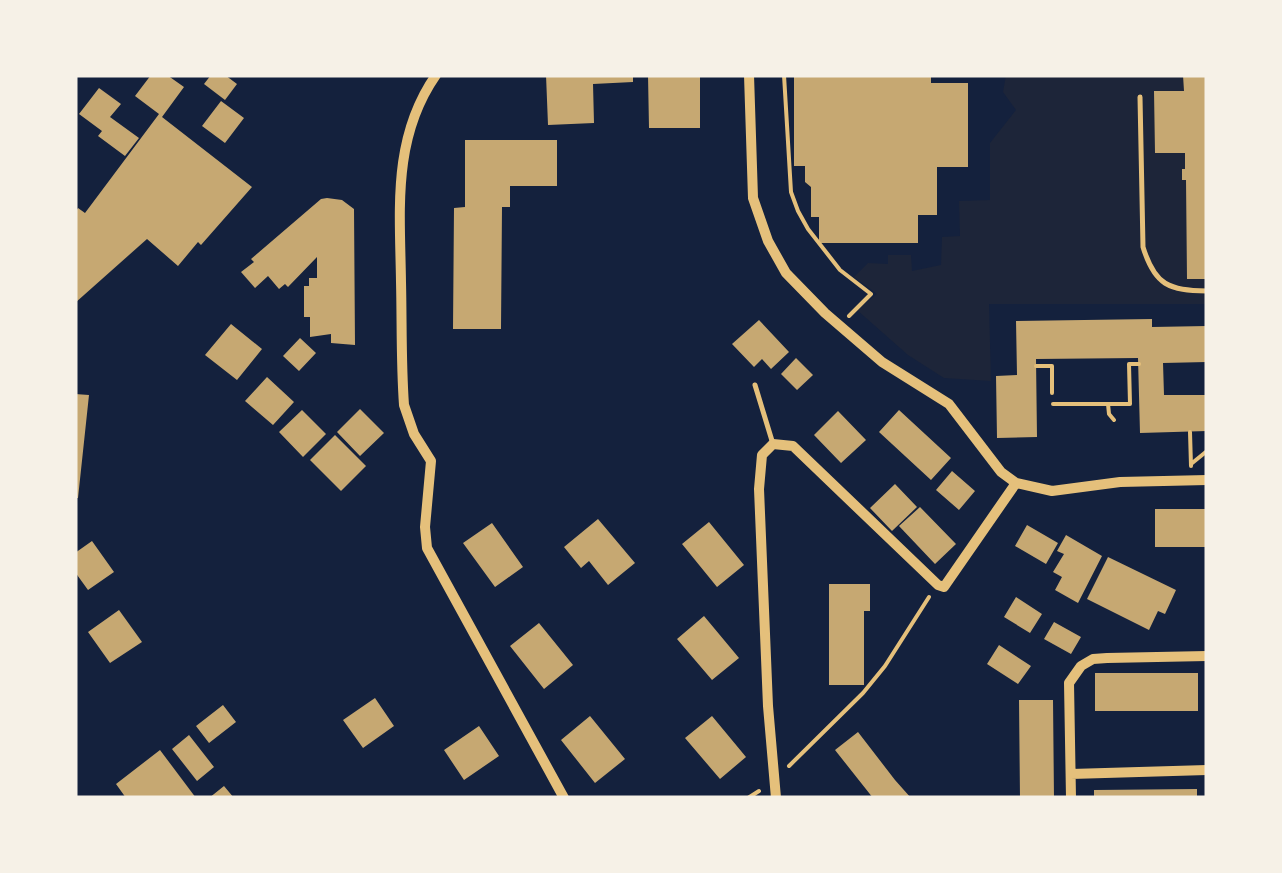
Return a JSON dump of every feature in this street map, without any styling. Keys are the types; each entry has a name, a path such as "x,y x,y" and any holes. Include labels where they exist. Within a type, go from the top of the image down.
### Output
{"street":[{"path":"436,75 410,128 398,188 404,405 414,434 431,461 426,548 564,798"},
{"path":"749,75 753,198 768,242 786,273 882,362 949,404 967,424 988,460 1016,482 1052,491 1120,482 1207,480"},
{"path":"776,798 759,489 762,455 773,444 792,446 944,587 1016,482"},
{"path":"1071,798 1069,682 1081,666 1093,658 1207,656"},
{"path":"1071,774 1207,770"}],"lane":[{"path":"1140,97 1143,248 1150,270 1164,284 1179,290 1207,291"},
{"path":"755,385 773,444"}],"path":[{"path":"784,75 792,192 798,211 840,270 871,294 844,320"},
{"path":"1052,404 1130,404 1129,364 1138,364"},
{"path":"1036,366 1052,366 1052,393"},
{"path":"1108,404 1114,420"},
{"path":"1190,432 1191,465 1207,451"},
{"path":"773,782 863,694 938,585"}],"shaded area":[{"path":"1006,75 1207,75 1207,304 989,304 991,381 944,378 908,355 857,310 877,294 854,277 868,263 888,264 888,255 911,255 912,271 941,265 942,237 960,236 959,201 990,200 990,143 1016,110 1003,92"}],"building":[{"path":"151,75 167,75 184,87 162,117 252,187 178,266 147,239 75,303 75,213 78,208 85,213 159,114 135,96"},
{"path":"211,75 225,75 237,84 225,100 204,84"},
{"path":"546,75 633,75 633,82 593,84 594,123 548,125"},
{"path":"648,75 700,75 700,128 649,128"},
{"path":"794,75 931,75 931,83 968,83 968,167 937,167 937,215 918,215 918,243 819,243 819,217 811,217 811,187 805,182 805,166 794,166"},
{"path":"1183,75 1207,75 1207,279 1187,279 1186,180 1182,180 1185,153 1155,153 1154,91 1184,91"},
{"path":"99,88 121,104 110,117 139,138 125,156 98,136 102,131 79,114"},
{"path":"221,101 244,118 225,143 202,126"},
{"path":"465,140 557,140 557,186 510,186 510,207 502,207 501,329 453,329 454,208 465,207"},
{"path":"327,198 342,200 354,209 355,345 331,343 331,334 310,337 310,317 304,317 304,286 309,286 309,278 317,278 317,257 288,287 285,284 279,289 268,276 255,288 241,272 254,262 251,259"},
{"path":"1152,319 1152,327 1207,326 1207,362 1163,363 1164,395 1207,395 1207,431 1140,433 1138,358 1036,359 1037,437 997,438 996,376 1017,375 1016,321"},
{"path":"759,320 789,352 771,369 762,359 754,367 732,344"},
{"path":"231,324 262,349 237,380 205,355"},
{"path":"300,338 316,353 299,371 283,356"},
{"path":"796,358 813,375 797,390 781,374"},
{"path":"267,377 294,402 273,425 245,401"},
{"path":"75,394 89,395 78,498 75,498"},
{"path":"360,409 384,433 360,456 337,432"},
{"path":"302,410 326,434 303,457 279,432"},
{"path":"899,410 951,458 931,480 879,432"},
{"path":"838,411 866,440 841,463 814,435"},
{"path":"335,435 366,466 341,491 310,460"},
{"path":"952,471 975,491 959,510 936,490"},
{"path":"895,484 917,507 892,531 870,508"},
{"path":"920,507 956,544 935,564 899,526"},
{"path":"1155,509 1207,509 1207,547 1155,547"},
{"path":"598,519 635,563 608,585 589,561 581,568 564,547"},
{"path":"709,522 744,565 717,587 682,544"},
{"path":"492,523 523,567 495,587 463,543"},
{"path":"1027,525 1058,543 1046,564 1015,546"},
{"path":"1066,535 1102,556 1078,603 1055,590 1062,577 1053,572 1064,554 1057,551"},
{"path":"92,541 114,572 88,590 75,572 75,553"},
{"path":"1108,557 1176,590 1165,614 1158,611 1149,630 1087,599"},
{"path":"829,584 870,584 870,611 864,611 864,685 829,685"},
{"path":"1016,597 1042,614 1030,633 1004,617"},
{"path":"119,610 142,642 110,663 88,632"},
{"path":"704,616 739,658 712,680 677,639"},
{"path":"1054,622 1081,637 1071,654 1044,639"},
{"path":"539,623 573,665 544,689 510,646"},
{"path":"999,645 1031,666 1018,684 987,664"},
{"path":"1095,673 1198,673 1198,711 1095,711"},
{"path":"375,698 394,726 363,748 343,720"},
{"path":"1019,700 1053,700 1054,798 1020,798"},
{"path":"223,705 236,722 209,743 196,726"},
{"path":"590,716 625,759 595,783 561,740"},
{"path":"712,716 746,757 720,779 685,738"},
{"path":"479,726 499,756 464,780 444,750"},
{"path":"858,732 911,798 873,798 835,750"},
{"path":"189,735 214,767 197,781 172,749"},
{"path":"160,750 196,798 126,798 116,784"},
{"path":"224,786 234,798 209,798"},
{"path":"1197,789 1197,798 1094,798 1094,790"}]}
